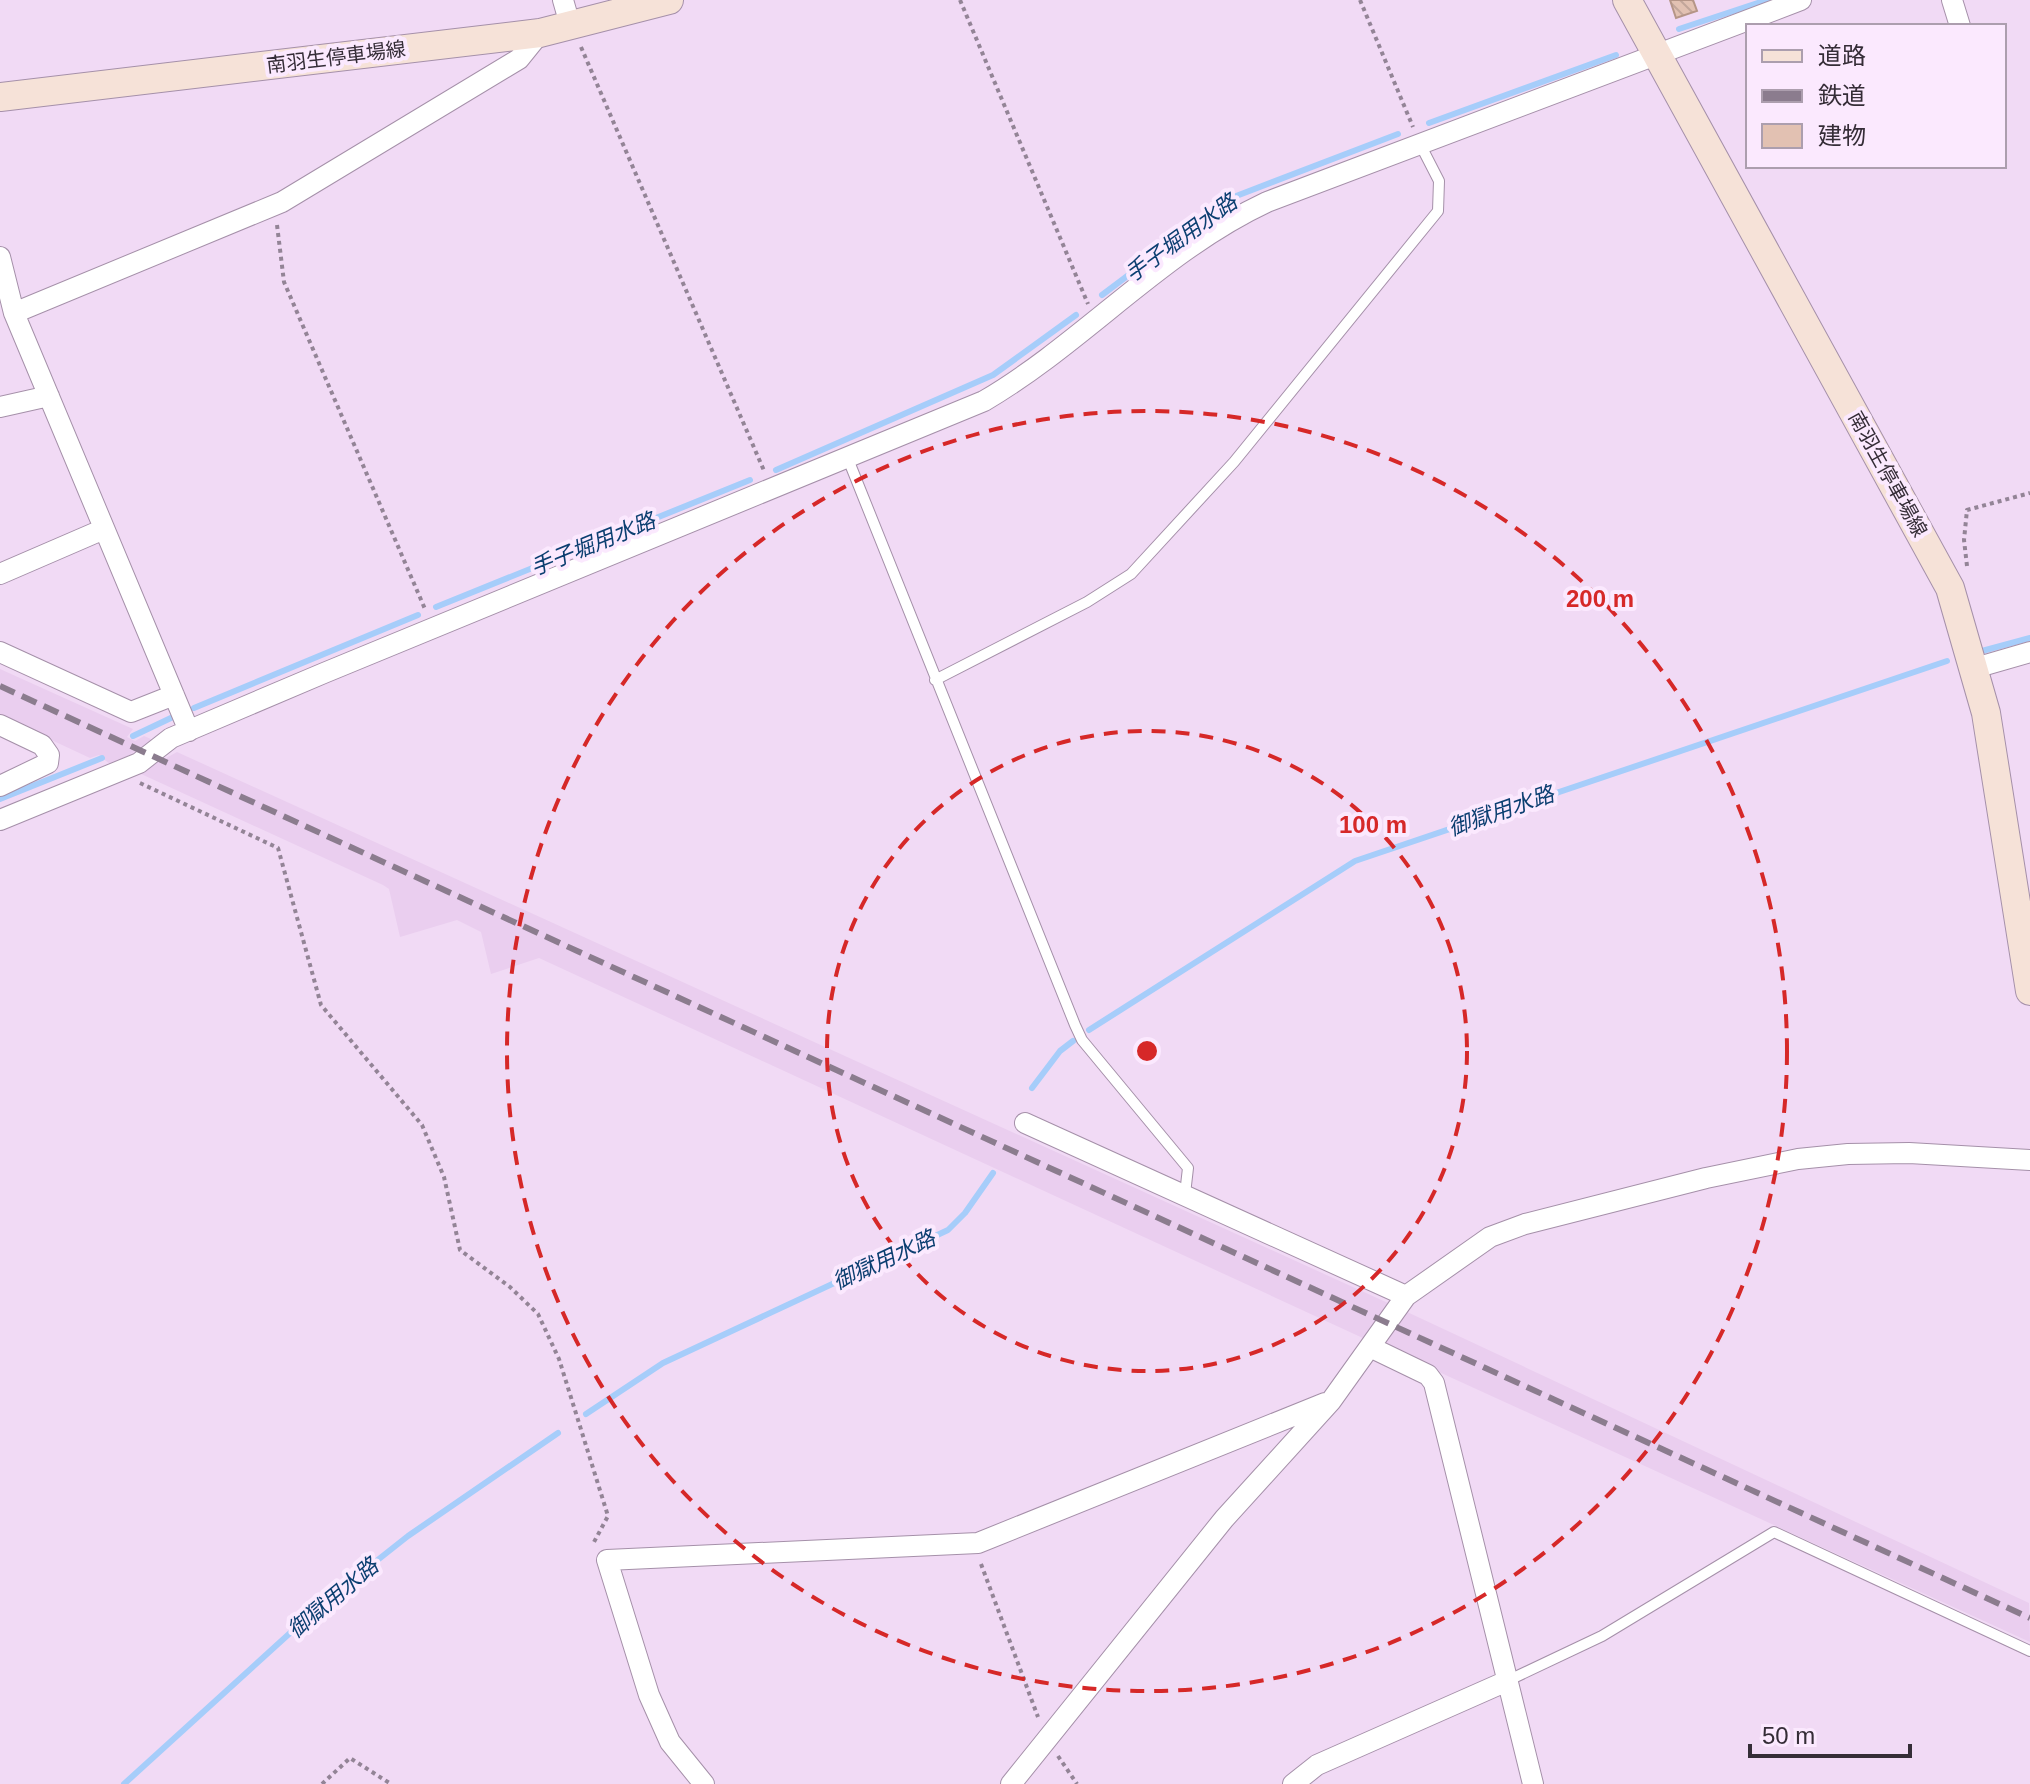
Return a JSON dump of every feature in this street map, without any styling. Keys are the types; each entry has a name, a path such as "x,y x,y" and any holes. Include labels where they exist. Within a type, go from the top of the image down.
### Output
{"main road":[{"name":"南羽生停車場線","path":"0,97 540,33 571,28 669,0"},
{"name":"南羽生停車場線","path":"1627,0 1950,588 1975,668 1990,738 2026,943 2030,991"}],"street":[{"path":"563,0 571,28"},
{"path":"0,820 139,763 171,738 432,627 984,401 1043,362 1216,227 1238,215 1656,52 1801,0"},
{"path":"1952,0 1959,24"},
{"path":"14,313 269,208 519,59 540,33"},
{"path":"0,257 14,313 189,731"},
{"path":"0,407 49,396"},
{"path":"0,574 104,529"},
{"path":"0,652 131,712 174,695"},
{"path":"1975,668 2030,652"},
{"path":"0,725 42,745 49,755 48,763 40,769 0,786"},
{"path":"1025,1123 1406,1296"},
{"path":"1011,1784 1224,1519 1331,1401 1406,1296 1490,1237 1525,1224 1706,1178 1848,1154 1909,1153 2030,1160"},
{"path":"1370,1347 1428,1375 1434,1383 1533,1784"},
{"path":"704,1784 670,1742 649,1695 607,1560 973,1543 1331,1401"},
{"path":"1293,1784 1317,1765 1507,1681"}],"lane":[{"path":"935,680 1087,602 1131,574 1234,462 1438,211 1439,181 1420,144"},
{"path":"848,459 1075,1025 1082,1040 1188,1168 1185,1194"},
{"path":"1507,1681 1602,1636 1774,1532 2030,1651"}],"path":[{"path":"960,0 1087,302 1099,319"},
{"path":"1360,0 1420,144"},
{"path":"571,28 772,490"},
{"path":"269,208 281,237 284,282 432,627"},
{"path":"1950,588 1968,569 1964,540 1967,510 2030,493"},
{"path":"116,772 278,848 321,1005 422,1125 444,1177 460,1250 510,1287 538,1314 549,1336 608,1516 594,1542 607,1560"},
{"path":"973,1543 1046,1738 1077,1784"},
{"path":"322,1784 350,1758 391,1784"}],"shaded area":[{"path":"0,669 133,729 127,737 135,741 144,736 151,739 147,745 111,765 99,755 90,758 0,716"},
{"path":"177,752 1388,1303 1385,1313 1365,1339 539,958 491,974 481,932 457,920 400,937 389,889 383,885 139,773"},
{"path":"1405,1311 2029,1603 2030,1642 1382,1346"}],"building":[{"path":"1670,0 1693,0 1697,11 1676,18"}],"waterway":[{"name":"手子堀用水路","path":"1679,29 1767,0"},
{"name":"手子堀用水路","path":"1429,123 1616,55"},
{"name":"手子堀用水路","path":"1102,295 1231,198 1398,134"},
{"name":"手子堀用水路","path":"776,470 993,375 1076,315"},
{"name":"手子堀用水路","path":"436,607 750,480"},
{"name":"手子堀用水路","path":"194,708 418,615"},
{"name":"御獄用水路","path":"1982,651 2030,638"},
{"name":"御獄用水路","path":"1089,1030 1355,861 1947,661"},
{"name":"手子堀用水路","path":"133,736 173,717"},
{"name":"手子堀用水路","path":"0,799 102,758"},
{"name":"御獄用水路","path":"1032,1088 1060,1051 1073,1041"},
{"name":"御獄用水路","path":"586,1414 663,1363 948,1230 965,1213 993,1173"},
{"name":"御獄用水路","path":"124,1784 322,1604 408,1536 558,1433"}],"railway":[{"path":"0,686 2030,1618"}]}
